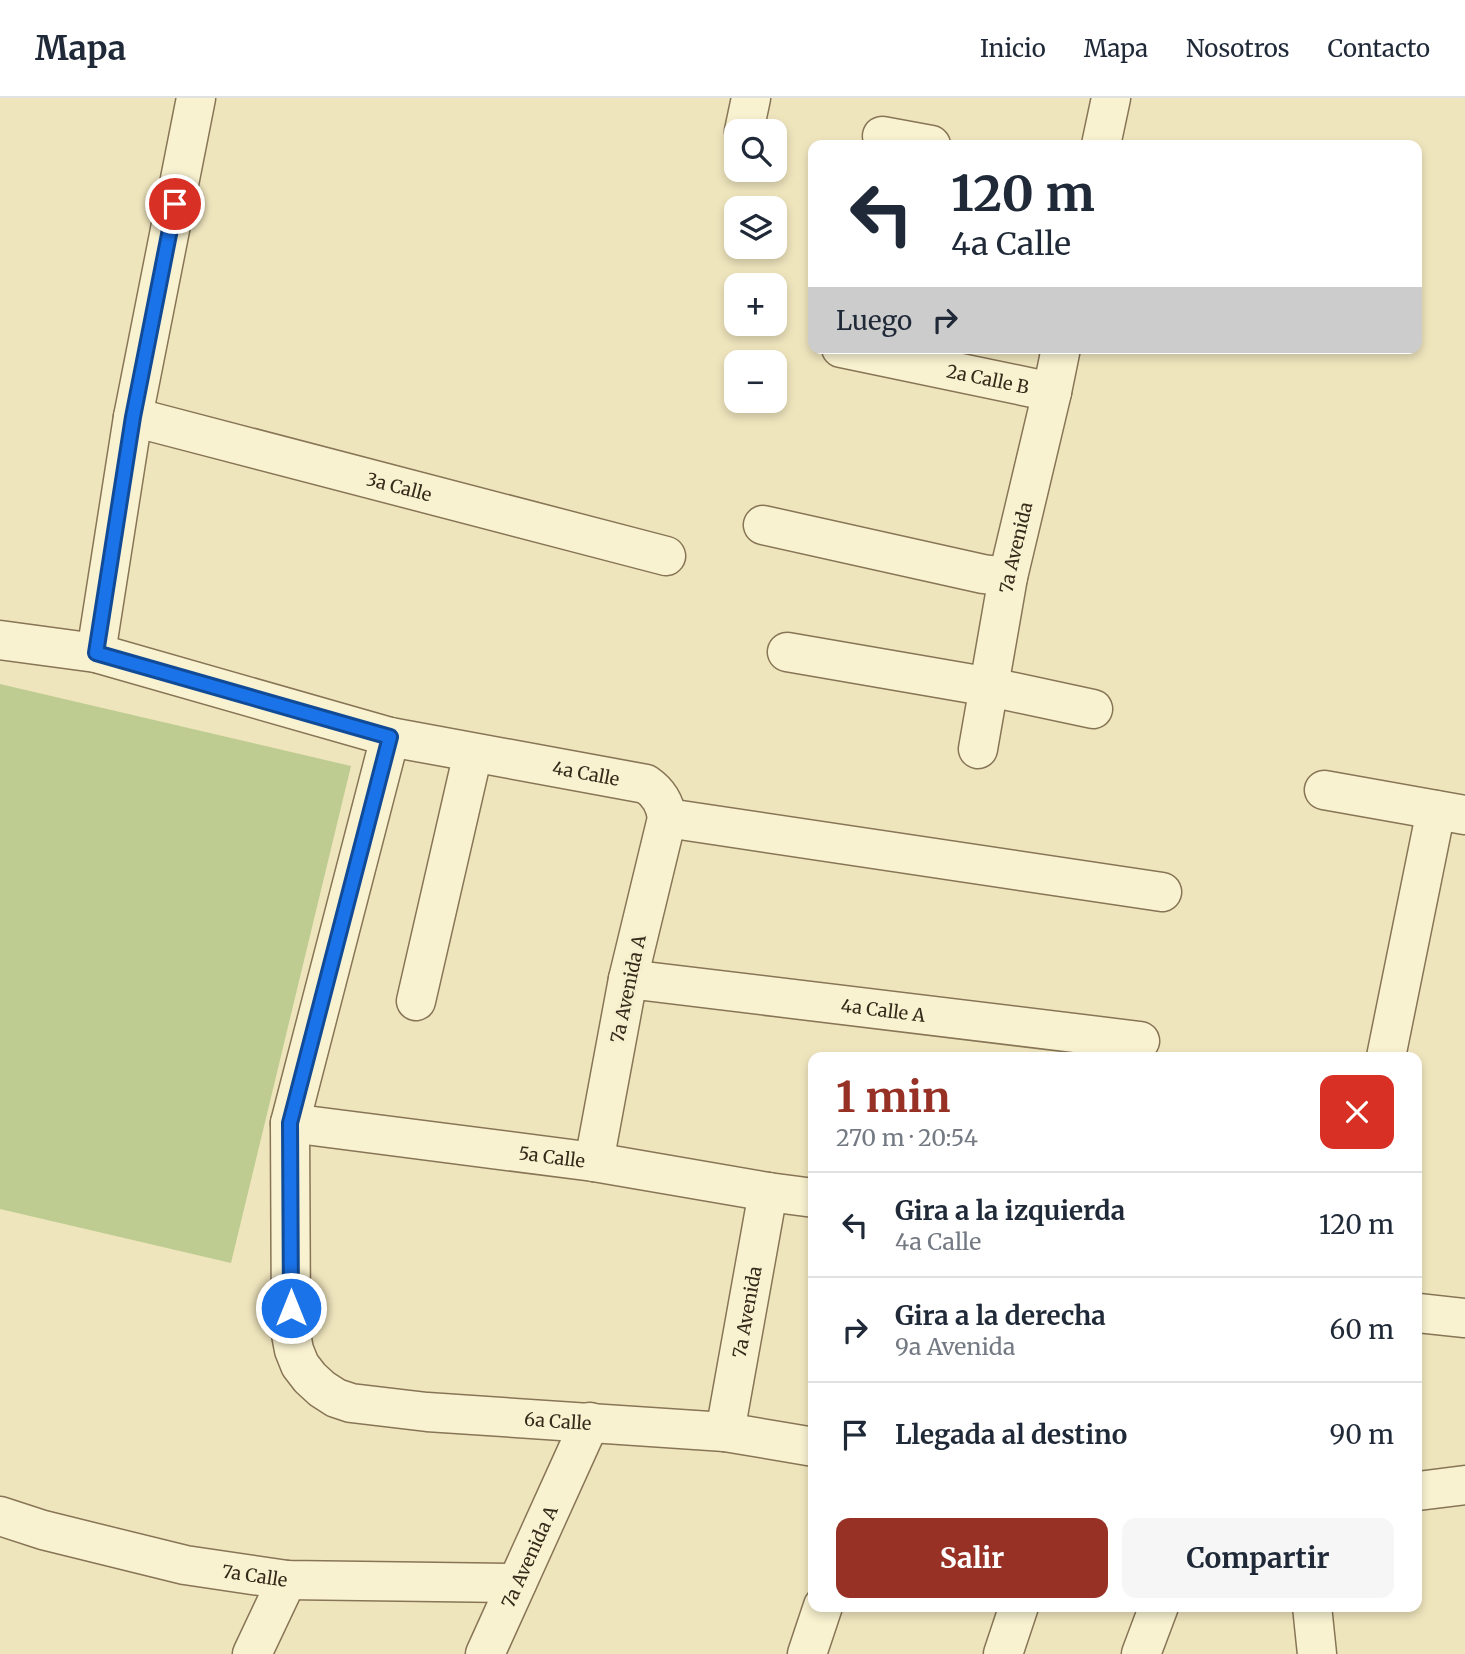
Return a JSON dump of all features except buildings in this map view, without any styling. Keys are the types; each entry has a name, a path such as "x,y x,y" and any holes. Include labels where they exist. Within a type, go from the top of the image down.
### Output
{"street":[{"path":"96,653 133,417 196,98"},
{"path":"747,119 751,98"},
{"path":"1102,140 1111,98"},
{"path":"882,136 904,140"},
{"name":"2a Calle B","path":"870,354 1052,392"},
{"name":"7a Avenida","path":"978,749 1008,577 1060,354"},
{"name":"3a Calle","path":"133,417 666,556"},
{"path":"763,525 983,574 1008,577"},
{"name":"4a Calle","path":"0,640 96,653 390,737 646,784 659,795 667,818"},
{"path":"786,652 989,687 1093,709"},
{"path":"290,1123 390,737"},
{"path":"416,1000 473,753"},
{"path":"1324,790 1451,812 1387,1052"},
{"path":"667,818 1162,892"},
{"name":"7a Avenida A","path":"594,1161 628,979 667,818"},
{"name":"4a Calle A","path":"628,979 1140,1041"},
{"name":"5a Calle","path":"290,1123 594,1161 808,1197"},
{"name":"6a Calle","path":"290,1123 291,1334 300,1365 322,1390 351,1403 426,1412 725,1432 808,1446"},
{"name":"7a Avenida","path":"725,1432 768,1192"},
{"path":"1422,1313 1465,1318"},
{"name":"7a Avenida A","path":"485,1654 590,1422"},
{"path":"1422,1490 1465,1485"},
{"name":"7a Calle","path":"0,1516 43,1530 185,1565 287,1580 517,1583"},
{"path":"252,1654 287,1580"},
{"path":"807,1654 821,1612"},
{"path":"1003,1654 1017,1612"},
{"path":"1141,1654 1157,1612"},
{"path":"1313,1612 1317,1654"}],"green space":[{"path":"0,684 351,766 231,1263 0,1209"}],"route":[{"path":"175,204 133,417 96,653 390,737 290,1123 291,1308"}]}
